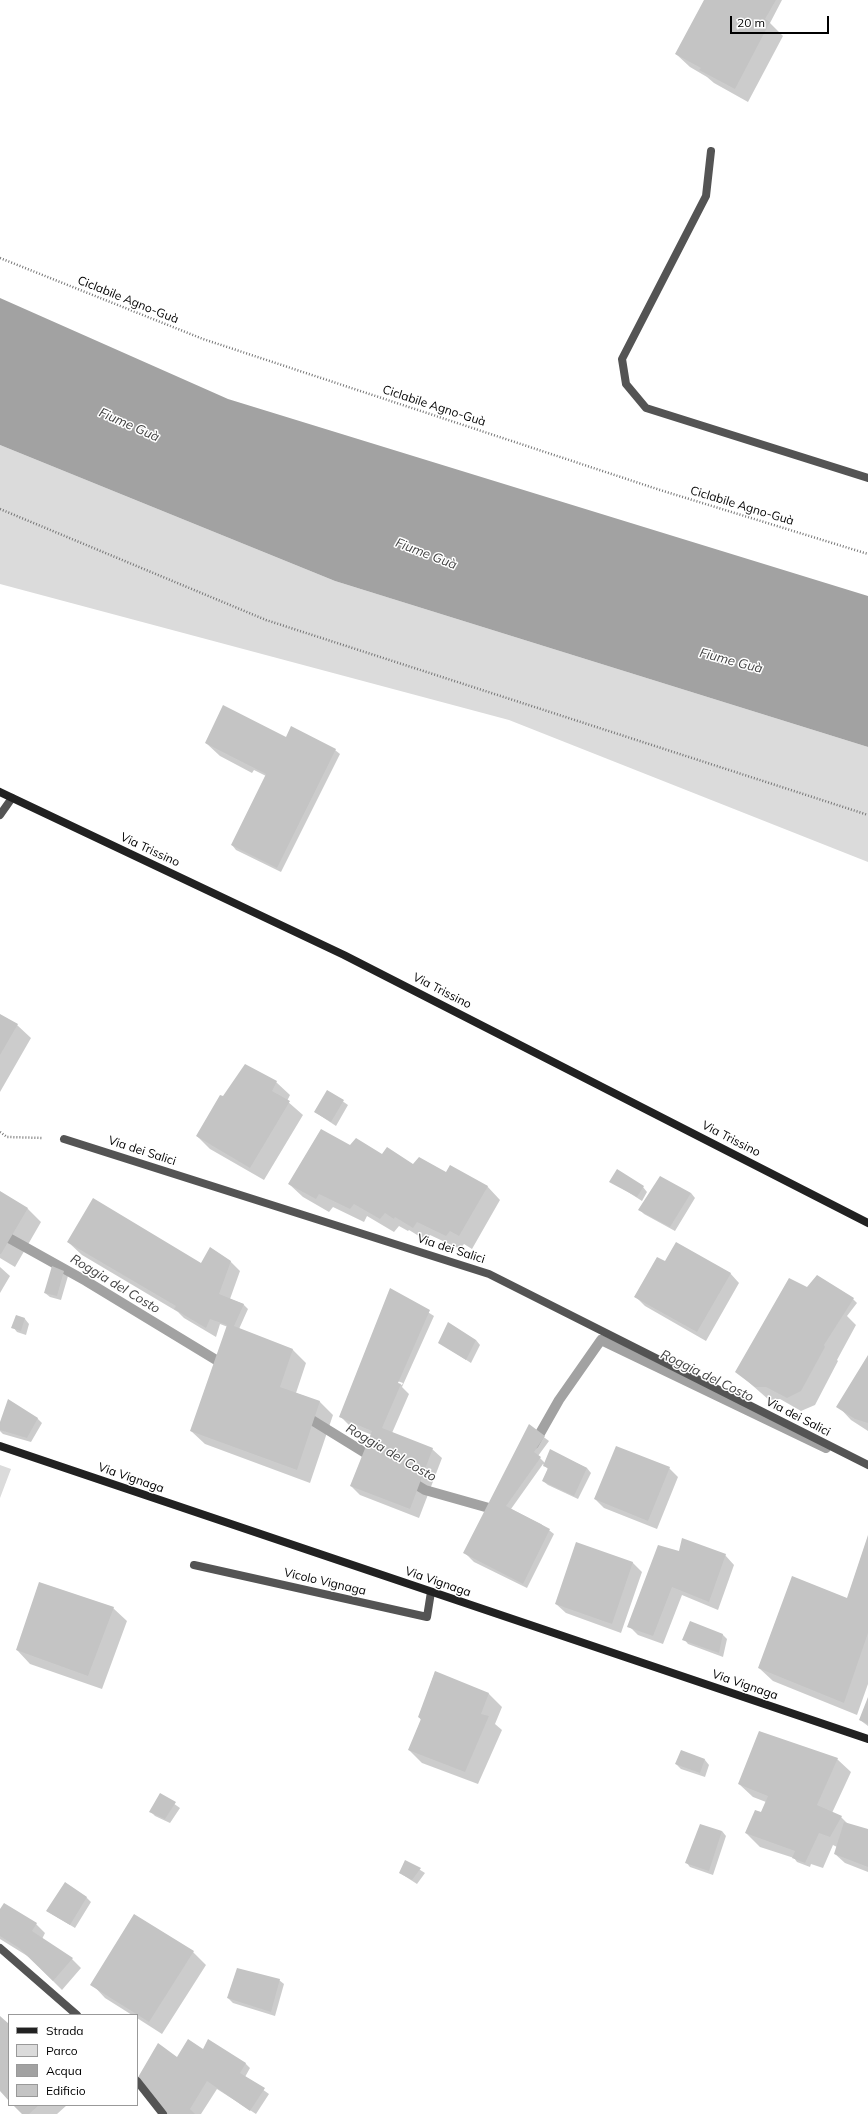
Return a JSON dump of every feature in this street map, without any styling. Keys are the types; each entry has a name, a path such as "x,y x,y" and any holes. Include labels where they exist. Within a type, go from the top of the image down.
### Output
{"main road":[{"name":"Via Trissino","path":"0,792 344,955 868,1222"},
{"name":"Via Vignaga","path":"0,1446 868,1739"}],"street":[{"path":"711,151 706,196 622,359 626,384 646,408 868,478"},
{"path":"0,815 12,798"},
{"name":"Via dei Salici","path":"64,1139 489,1274 868,1465"},
{"name":"Vicolo Vignaga","path":"194,1564 427,1617 430,1592"},
{"path":"0,1948 76,2014"},
{"path":"138,2082 162,2114"}],"path":[{"name":"Ciclabile Agno-Guà","path":"0,258 203,339 660,490 868,554"},
{"path":"0,509 266,620 868,815"},
{"path":"0,1132 7,1136 64,1139"}],"green space":[{"path":"0,445 335,581 868,747 868,862 509,720 0,584"},
{"path":"0,1465 11,1469 0,1498"}],"water":[{"name":"Fiume Guà","path":"0,298 228,399 868,596 868,747 335,581 0,445"}],"building":[{"path":"704,0 776,0 765,19 770,22 735,89 699,70 701,68 675,54"},
{"path":"223,705 286,737 291,726 336,749 277,868 231,845 266,774 205,743"},
{"path":"0,1014 18,1024 0,1055"},
{"path":"245,1064 277,1081 272,1091 290,1101 250,1168 196,1136 220,1095 223,1096"},
{"path":"327,1090 344,1100 331,1122 314,1112"},
{"path":"321,1129 350,1145 356,1138 382,1154 387,1147 413,1164 419,1157 446,1172 450,1165 488,1186 459,1236 450,1231 446,1236 417,1222 413,1228 385,1213 380,1219 354,1204 350,1209 319,1194 316,1199 288,1184"},
{"path":"617,1169 644,1186 637,1197 609,1182"},
{"path":"660,1176 691,1193 670,1227 638,1210"},
{"path":"0,1191 28,1208 1,1254 0,1254"},
{"path":"93,1198 201,1263 210,1247 231,1261 219,1294 244,1304 234,1326 293,1349 280,1387 320,1401 297,1470 190,1431 227,1325 210,1319 206,1328 174,1309 176,1306 67,1242"},
{"path":"676,1242 731,1273 697,1332 634,1297 657,1257 665,1261"},
{"path":"52,1266 64,1271 57,1296 44,1293"},
{"path":"817,1275 854,1298 824,1345 825,1347 801,1391 787,1398 766,1387 755,1387 735,1372 789,1278 807,1287"},
{"path":"390,1288 430,1310 398,1383 401,1384 382,1428 433,1448 410,1509 350,1486 372,1431 339,1417"},
{"path":"16,1315 25,1318 21,1331 11,1328"},
{"path":"448,1322 476,1340 466,1360 438,1343"},
{"path":"868,1355 868,1423 855,1419 836,1407"},
{"path":"8,1399 38,1418 27,1438 0,1430 0,1422"},
{"path":"529,1424 545,1436 534,1452 541,1457 506,1506 550,1529 523,1584 463,1553"},
{"path":"616,1446 670,1467 648,1521 594,1499"},
{"path":"550,1449 587,1468 574,1496 542,1481 548,1468 543,1466"},
{"path":"868,1535 868,1633 844,1703 758,1668 792,1576 847,1598"},
{"path":"682,1538 726,1554 709,1602 672,1587 653,1636 627,1627 658,1545 679,1551"},
{"path":"576,1542 633,1562 612,1624 555,1604"},
{"path":"39,1582 114,1607 88,1676 16,1650"},
{"path":"690,1621 723,1634 719,1653 682,1640"},
{"path":"435,1671 489,1693 481,1714 489,1716 465,1772 408,1750 421,1719 418,1717"},
{"path":"868,1697 868,1724 859,1720"},
{"path":"759,1731 838,1758 817,1805 842,1816 830,1837 819,1833 805,1863 792,1858 795,1851 745,1833 755,1810 761,1812 768,1796 738,1784"},
{"path":"681,1750 705,1759 700,1773 675,1764"},
{"path":"160,1793 176,1802 165,1819 149,1812"},
{"path":"844,1822 868,1829 868,1867 834,1854"},
{"path":"700,1824 722,1831 709,1871 685,1863"},
{"path":"405,1860 421,1868 412,1880 399,1873"},
{"path":"65,1882 87,1897 70,1925 46,1911"},
{"path":"4,1903 37,1923 32,1931 73,1958 53,1981 19,1948 0,1936 0,1909"},
{"path":"134,1914 194,1951 149,2022 90,1985"},
{"path":"237,1968 280,1979 271,2012 227,1998"},
{"path":"0,2016 8,2023 8,2100 0,2091"},
{"path":"188,2039 203,2049 208,2039 246,2063 240,2073 265,2088 250,2111 207,2081 190,2109 195,2114 161,2114 138,2080 138,2077 158,2043 177,2057"},
{"path":"14,2106 38,2106 29,2114 22,2114"}],"waterway":[{"name":"Roggia del Costo","path":"0,1233 86,1281 226,1366"},
{"name":"Roggia del Costo","path":"534,1444 559,1400 601,1340 826,1448"},
{"name":"Roggia del Costo","path":"302,1414 375,1459"},
{"name":"Roggia del Costo","path":"407,1479 425,1490 496,1510 498,1507"}]}
